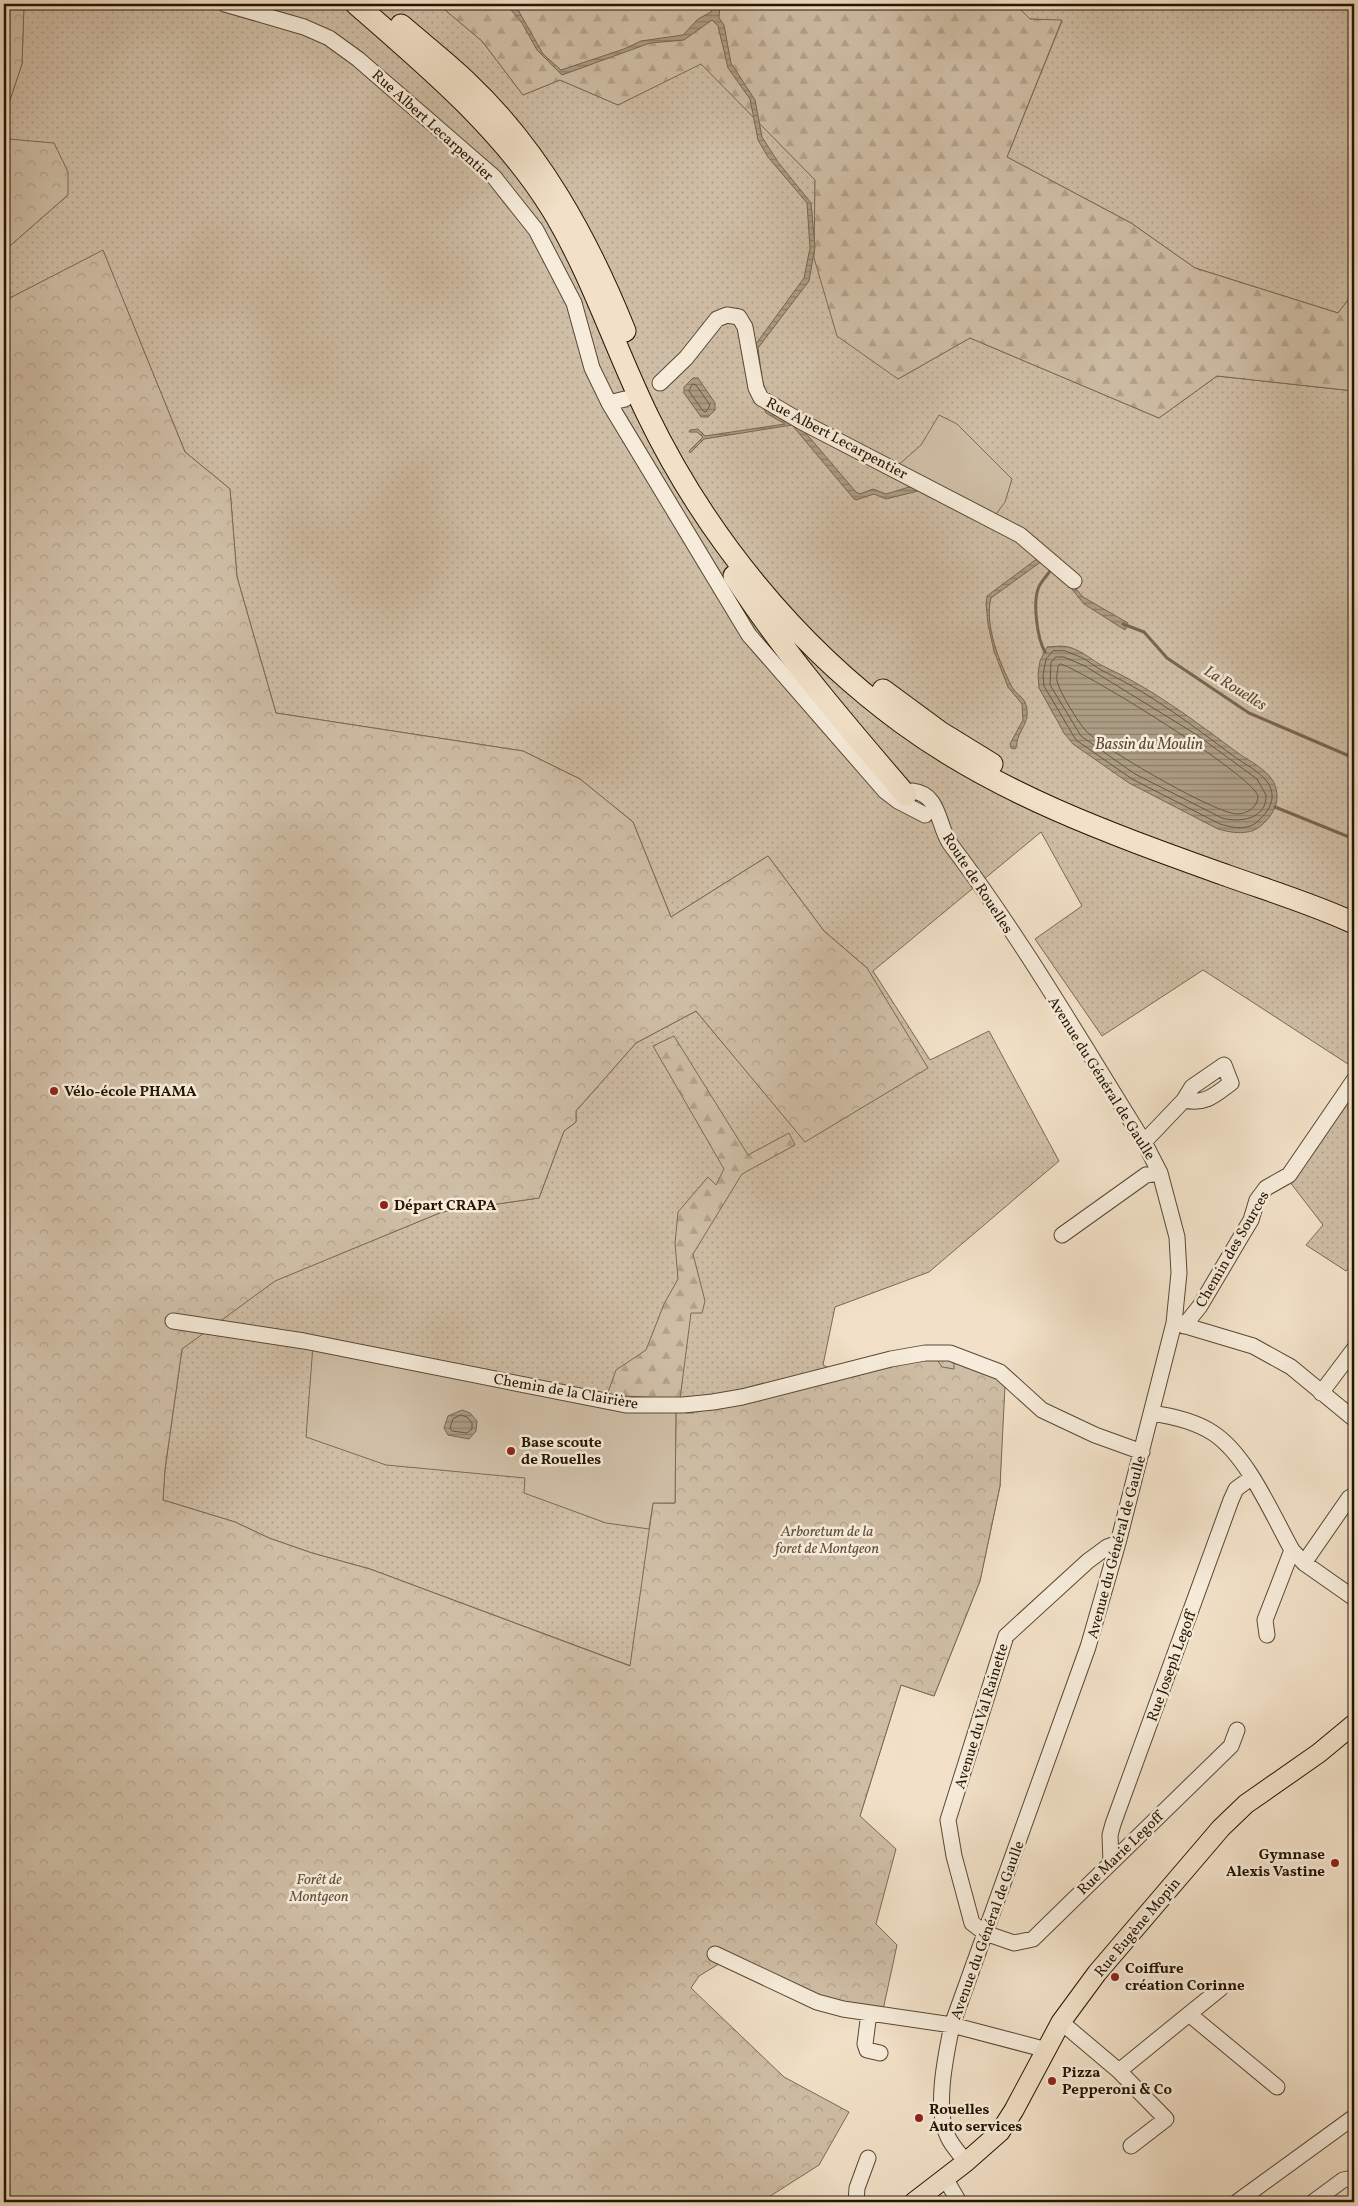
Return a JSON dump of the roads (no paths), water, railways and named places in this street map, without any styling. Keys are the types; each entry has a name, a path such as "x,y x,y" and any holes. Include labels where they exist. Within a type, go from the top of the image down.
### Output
{"highway":[{"path":"347,4 387,31"},
{"path":"356,4 481,119 528,175 551,208 577,257 689,506 763,620 902,798"},
{"path":"376,4 468,83 517,137 573,218 602,275 670,434 702,486 735,537 769,580 848,660 898,702 940,732 991,764 1049,793 1123,823 1354,908"},
{"path":"647,415 690,494 753,580 794,627 834,666 900,722 951,757 1002,786 1053,810 1354,923"}],"main road":[{"name":"Rue Eugène Mopin","path":"914,2202 966,2162 1000,2132 1014,2110 1061,2022 1097,1973 1221,1828 1246,1804 1319,1753 1354,1724"}],"street":[{"name":"Rue Albert Lecarpentier","path":"225,4 288,22 329,38 358,59 494,177 536,230 574,303 592,368 609,403 749,635 885,791 902,798 924,815 946,838"},
{"name":"Rue Albert Lecarpentier","path":"660,383 686,358 717,319 727,315 739,317 745,327 756,388 766,400 802,422 1020,535 1074,581"},
{"path":"609,403 625,398"},
{"name":"Route de Rouelles","path":"902,798 912,791 928,795 946,838 1020,946"},
{"name":"Avenue du Général de Gaulle","path":"966,2162 947,2136 942,2104 945,2058 952,2025 1088,1648 1118,1543 1151,1413 1179,1324 1177,1237 1160,1173 1144,1142 1020,946"},
{"name":"Chemin des Sources","path":"1179,1324 1200,1306 1251,1220 1257,1200 1266,1188 1289,1175 1354,1080"},
{"path":"1144,1142 1184,1100"},
{"path":"1062,1235 1146,1175 1160,1173"},
{"name":"Chemin de la Clairière","path":"173,1321 304,1341 626,1405 683,1405 713,1402 742,1397 891,1359 925,1353 950,1353 1000,1372 1042,1410 1095,1435 1142,1452"},
{"path":"1179,1324 1253,1346 1291,1367 1354,1419"},
{"path":"1321,1393 1354,1349"},
{"path":"1151,1413 1182,1419 1214,1433 1236,1452 1292,1550 1304,1563 1354,1598"},
{"name":"Rue Joseph Legoff","path":"1111,1863 1110,1835 1113,1824 1231,1500 1236,1489 1251,1478"},
{"path":"1304,1563 1349,1498 1354,1495"},
{"name":"Avenue du Val Rainette","path":"985,1933 972,1923 954,1856 948,1820 1006,1636 1088,1561 1107,1547 1118,1543"},
{"path":"1267,1636 1266,1620 1292,1550"},
{"name":"Rue Marie Legoff","path":"985,1933 1014,1943 1033,1938 1231,1746 1238,1730"},
{"path":"715,1954 817,2002 869,2013 952,2025 1047,2050"},
{"path":"1119,2072 1220,1989"},
{"path":"869,2013 865,2044 867,2050 880,2053"},
{"path":"1189,2014 1277,2086"},
{"path":"1061,2022 1119,2072 1166,2119 1132,2146"},
{"path":"1237,2202 1354,2117"},
{"path":"856,2202 857,2188 868,2158"},
{"path":"945,2178 959,2202"},
{"path":"1313,2202 1343,2180 1354,2178"}],"water":[{"path":"506,4 513,4 517,8 543,54 561,70 624,49 641,41 683,35 698,19 711,12 714,4 720,4 719,18 724,25 731,63 755,100 762,137 778,162 811,203 815,247 809,281 758,348 762,379 768,399 762,395 753,348 804,278 810,248 807,203 768,157 758,140 750,99 728,68 718,26 712,20 684,40 650,43 562,75 537,50 522,23"},
{"path":"693,378 698,378 715,403 715,410 708,417 701,417 684,393 684,387"},
{"path":"763,405 798,424 856,492 860,494 873,489 886,494 916,485 1016,534 1063,574 1083,597 1128,623 1125,630 1084,604 1068,584 1042,561 991,598 989,609 994,644 1012,687 1024,700 1027,708 1026,722 1015,749 1011,748 1010,744 1023,720 1022,704 1008,687 994,651 986,604 987,596 1038,558 1008,535 918,491 886,499 874,494 854,499 792,425 704,439 690,453 689,451 703,437 697,432 689,432 690,430 698,429 705,436 785,424 766,413"},
{"name":"Bassin du Moulin","path":"1047,647 1073,648 1141,686 1174,707 1270,776 1276,787 1277,799 1274,810 1267,820 1252,831 1229,832 1218,829 1129,783 1073,744 1064,733 1039,688 1038,674 1040,661"},
{"path":"462,1410 470,1413 477,1421 476,1431 469,1439 448,1435 444,1428 448,1416"}],"waterway":[{"path":"1045,652 1038,630 1036,603 1039,586 1052,568"},
{"name":"La Rouelles","path":"1123,624 1144,632 1167,658 1249,713 1354,758"},
{"path":"1275,807 1354,839"}],"tunnel":[{"path":"629,397 660,383"}],"place":[{"name":"Vélo-école PHAMA","path":"54,1091"},
{"name":"Départ CRAPA","path":"384,1205"},
{"name":"Base scoute de Rouelles","path":"511,1451"},
{"name":"Gymnase Alexis Vastine","path":"1335,1863"},
{"name":"Coiffure création Corinne","path":"1115,1977"},
{"name":"Pizza Pepperoni & Co","path":"1052,2081"},
{"name":"Rouelles Auto services","path":"919,2118"}],"park label":[{"name":"Arboretum de la foret de Montgeon","path":"827,1540"},
{"name":"Forêt de Montgeon","path":"319,1888"}]}
